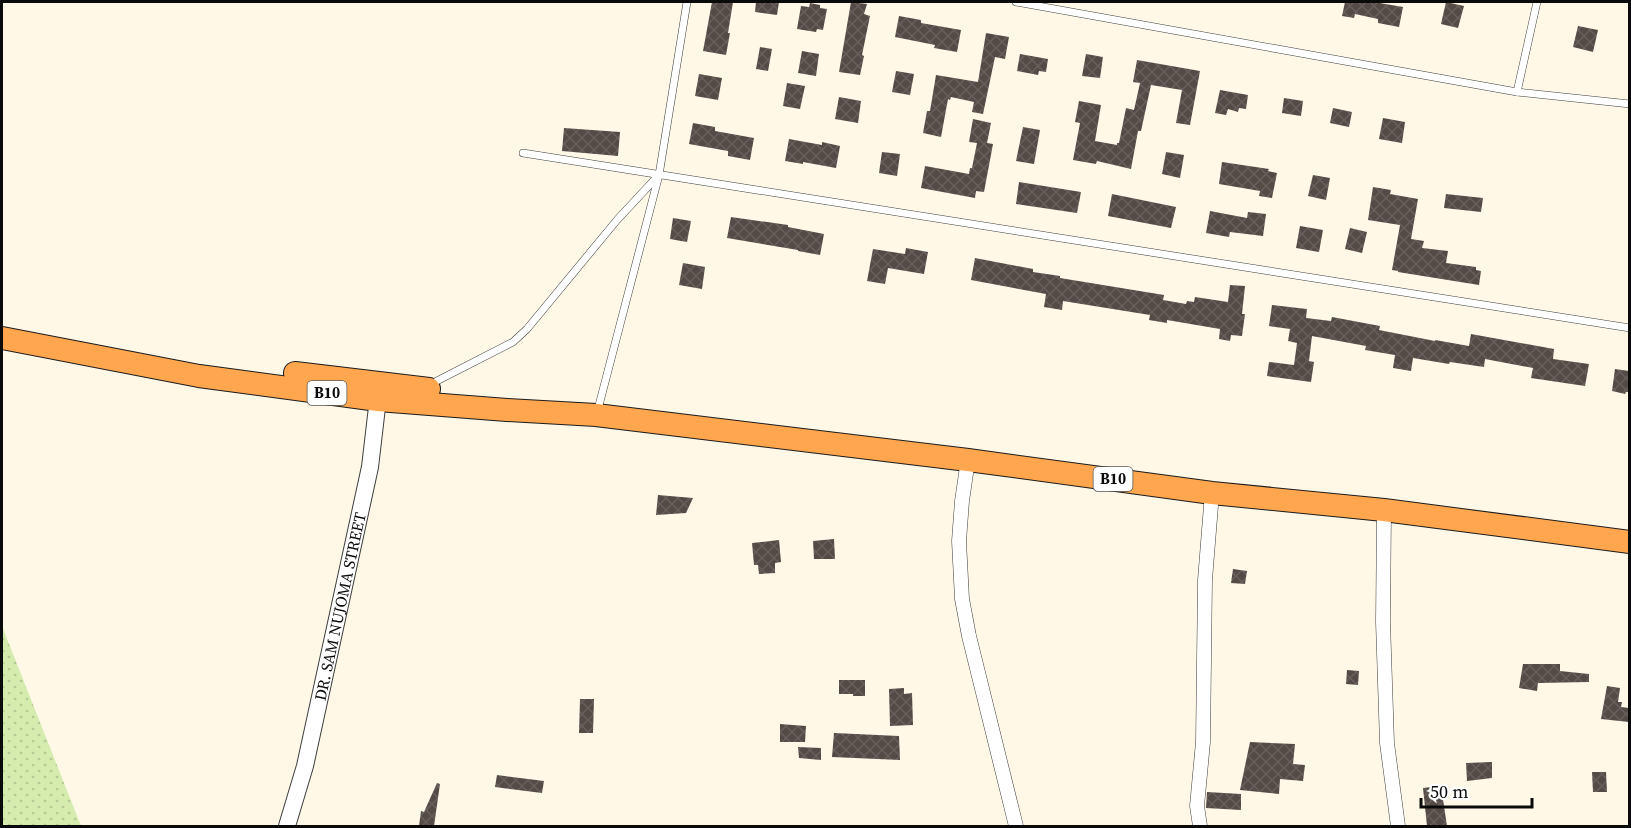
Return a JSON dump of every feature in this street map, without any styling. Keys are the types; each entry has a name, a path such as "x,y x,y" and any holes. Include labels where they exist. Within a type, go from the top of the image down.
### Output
{"highway":[{"name":"B10","path":"2,338 60,350 201,362 379,392 507,410 597,415 968,460 1212,493 1384,510 1629,542"},
{"name":"B10","path":"379,392 423,388 508,398 597,415"}],"street":[{"name":"DR. SAM NUJOMA STREET","path":"287,826 305,766 370,467 379,392"},
{"path":"968,460 959,541 962,599 1016,826"},
{"path":"1200,826 1197,806 1203,742 1205,580 1212,493"},
{"path":"1384,510 1383,622 1387,743 1398,826"}],"lane":[{"path":"597,415 658,175 687,2"},
{"path":"1016,2 1517,92 1629,104"},
{"path":"1517,92 1537,2"},
{"path":"523,153 1629,327"},
{"path":"423,388 513,342 527,329 617,220 658,175"}],"green space":[{"path":"2,626 81,826 2,826"}],"building":[{"path":"712,2 733,2 726,55 703,51"},
{"path":"756,2 779,2 777,15 755,12"},
{"path":"851,2 867,4 864,14 870,16 860,75 839,72"},
{"path":"1345,2 1374,2 1403,7 1399,27 1378,23 1378,19 1355,14 1354,18 1342,16"},
{"path":"1446,2 1464,6 1458,28 1441,24"},
{"path":"810,3 827,9 823,30 817,29 816,32 797,29 801,6 809,7"},
{"path":"899,16 921,20 921,23 961,30 957,52 895,37"},
{"path":"1578,26 1598,30 1593,52 1573,47"},
{"path":"986,33 1009,37 1005,59 995,57 983,114 972,112 974,102 951,97 950,100 948,99 941,137 923,133 927,111 930,111 936,75 978,82"},
{"path":"760,47 772,49 768,71 756,69"},
{"path":"802,51 819,54 816,76 798,73"},
{"path":"1020,54 1048,59 1046,72 1039,71 1038,75 1017,71"},
{"path":"1086,54 1103,57 1100,78 1082,76"},
{"path":"1137,60 1200,71 1190,125 1176,123 1182,90 1151,85 1141,131 1138,131 1131,169 1097,161 1096,164 1073,160 1080,123 1075,122 1079,101 1101,105 1095,141 1117,145 1119,143 1126,108 1134,110 1140,83 1133,82"},
{"path":"896,71 914,74 910,95 892,92"},
{"path":"699,74 722,78 718,100 695,96"},
{"path":"787,83 805,86 800,109 783,106"},
{"path":"1220,90 1248,95 1246,109 1239,108 1238,112 1228,109 1226,115 1215,113"},
{"path":"839,97 861,101 858,123 835,119"},
{"path":"1284,98 1303,101 1301,116 1282,113"},
{"path":"1333,108 1352,112 1349,127 1330,123"},
{"path":"1383,118 1405,122 1402,143 1379,139"},
{"path":"973,119 991,123 987,143 993,144 984,192 976,191 975,198 921,188 925,166 969,174 977,143 969,142"},
{"path":"693,123 715,127 715,131 754,138 750,160 728,156 728,151 689,144"},
{"path":"1023,127 1040,130 1034,164 1016,161"},
{"path":"564,128 620,132 618,156 562,151"},
{"path":"789,139 840,146 836,168 785,161"},
{"path":"882,152 900,154 897,176 879,173"},
{"path":"1166,152 1184,155 1180,178 1162,174"},
{"path":"1222,162 1269,169 1268,171 1277,173 1272,198 1259,196 1260,191 1219,184"},
{"path":"1313,175 1330,178 1326,200 1308,196"},
{"path":"1019,182 1081,192 1077,213 1016,204"},
{"path":"1373,187 1391,190 1390,194 1418,199 1411,239 1424,241 1422,248 1448,251 1446,263 1476,267 1476,270 1481,271 1479,285 1392,270 1400,225 1368,220"},
{"path":"1112,194 1176,207 1171,228 1108,216"},
{"path":"1446,194 1483,198 1481,212 1444,208"},
{"path":"1210,211 1247,218 1248,212 1266,214 1263,236 1230,232 1229,237 1206,233"},
{"path":"731,217 788,225 788,227 824,234 820,255 727,238"},
{"path":"673,218 691,221 687,242 670,239"},
{"path":"1300,226 1323,230 1319,252 1296,248"},
{"path":"1350,228 1367,232 1362,253 1345,249"},
{"path":"906,248 928,252 924,274 888,268 885,284 867,281 873,249 905,254"},
{"path":"975,258 1033,269 1033,272 1060,276 1060,278 1164,295 1163,300 1186,304 1187,301 1194,302 1195,297 1228,302 1230,285 1245,286 1242,336 1231,335 1230,341 1219,339 1220,329 1167,320 1167,323 1149,320 1150,315 1063,301 1062,310 1044,307 1046,294 971,280"},
{"path":"683,263 705,267 702,289 679,285"},
{"path":"1272,305 1307,309 1306,318 1331,321 1332,317 1380,326 1379,330 1435,341 1469,346 1471,334 1554,349 1553,359 1589,364 1585,386 1531,378 1533,368 1485,359 1484,367 1413,358 1411,371 1393,368 1395,355 1365,350 1366,346 1312,336 1309,361 1314,362 1311,382 1267,376 1269,362 1294,365 1297,343 1288,341 1290,329 1269,326"},
{"path":"1615,369 1629,371 1629,392 1625,394 1612,391"},
{"path":"658,495 693,498 686,513 656,515"},
{"path":"834,539 835,559 814,559 813,541"},
{"path":"779,540 781,562 775,563 775,573 759,574 758,565 754,565 752,543"},
{"path":"1233,569 1247,571 1245,584 1231,583"},
{"path":"1523,664 1560,664 1560,671 1589,674 1589,682 1538,683 1537,691 1519,688"},
{"path":"1347,670 1359,671 1358,685 1346,684"},
{"path":"839,680 865,680 865,696 839,694"},
{"path":"1607,686 1620,688 1618,702 1622,702 1621,707 1629,708 1629,722 1601,719"},
{"path":"904,688 904,694 912,693 913,725 890,726 889,689"},
{"path":"580,699 594,699 593,733 579,733"},
{"path":"780,724 806,726 805,742 780,742"},
{"path":"834,733 899,736 900,760 832,757"},
{"path":"1250,742 1295,744 1293,764 1305,765 1303,781 1280,779 1279,794 1240,790"},
{"path":"798,747 821,748 821,760 799,758"},
{"path":"1492,762 1492,778 1467,781 1466,763"},
{"path":"1592,772 1606,772 1607,792 1593,792"},
{"path":"497,775 544,781 542,793 495,787"},
{"path":"437,783 440,784 434,826 419,826 421,811 424,812"},
{"path":"1441,786 1447,826 1427,826 1423,788"},
{"path":"1207,792 1241,794 1241,810 1206,808"}]}
